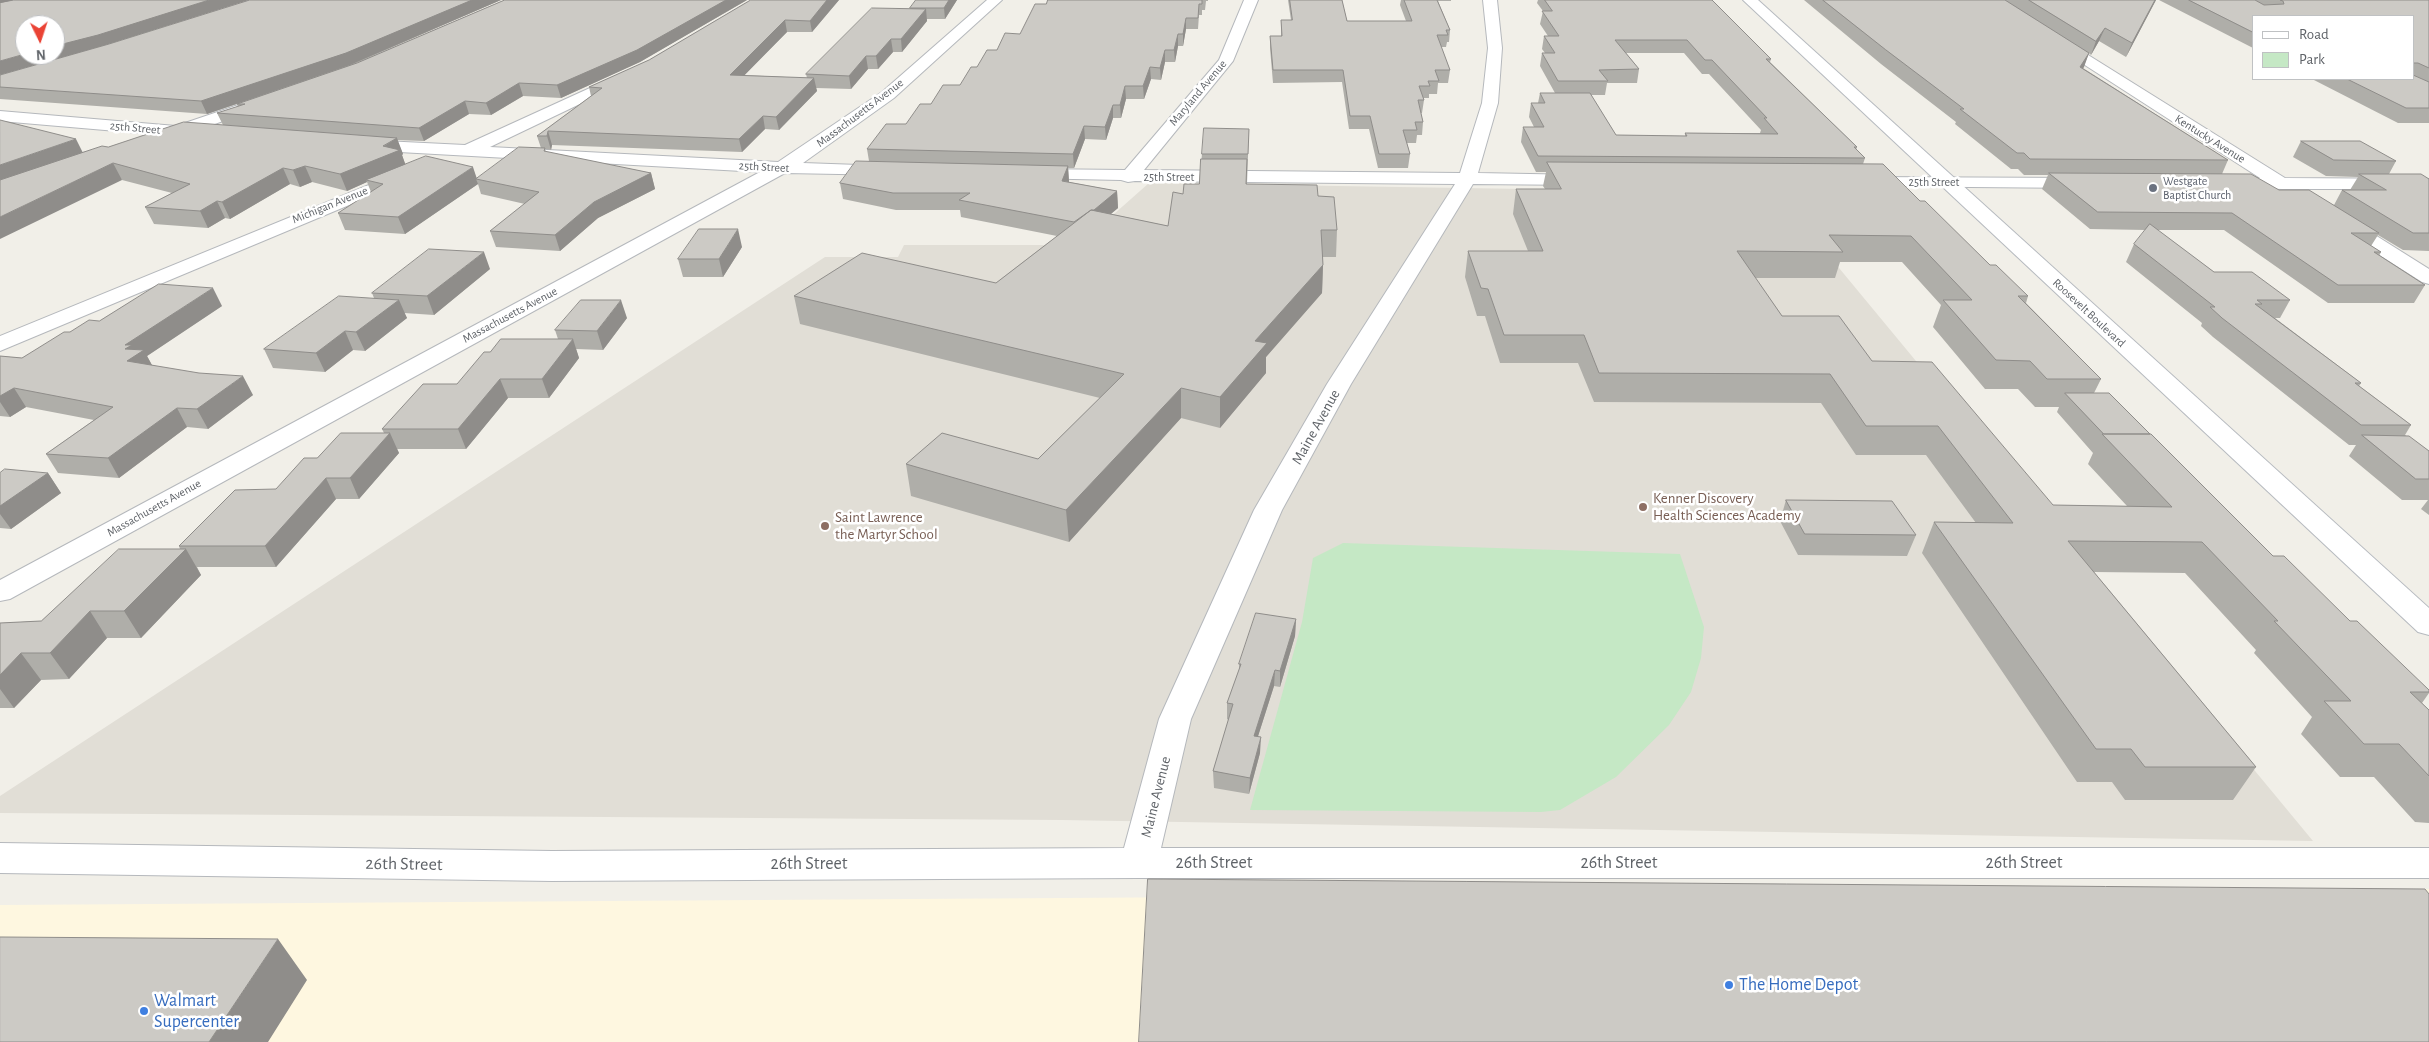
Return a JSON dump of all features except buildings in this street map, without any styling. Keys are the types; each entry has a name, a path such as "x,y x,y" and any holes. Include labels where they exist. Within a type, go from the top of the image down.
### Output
{"street":[{"name":"Massachusetts Avenue","path":"0,592 798,159 888,95 995,0"},
{"name":"Maryland Avenue","path":"1128,176 1226,62 1251,0"},
{"name":"Maine Avenue","path":"1139,863 1175,719 1268,510 1339,384 1467,180 1490,103 1495,48 1490,0"},
{"name":"Roosevelt Boulevard","path":"1750,0 2429,625"},
{"name":"Kentucky Avenue","path":"1992,0 2429,278"},
{"name":"Michigan Avenue","path":"0,344 464,152 638,71"},
{"path":"136,145 267,100"},
{"name":"25th Street","path":"0,116 216,134"},
{"name":"25th Street","path":"345,143 464,152 782,168 903,171"},
{"name":"25th Street","path":"1019,174 1595,180"},
{"name":"25th Street","path":"1845,182 2102,183"},
{"path":"2211,183 2429,184"},
{"name":"26th Street","path":"0,858 552,866 1139,863 2429,863"}],"shaded area":[{"path":"1149,183 1777,193 2313,841 1062,820 0,813 0,796 825,257 898,257 904,245 1079,245"},
{"path":"2429,889 2429,1042 0,1042 0,905"}],"green space":[{"path":"1343,543 1680,554 1704,627 1701,658 1691,692 1669,725 1616,777 1560,810 1541,812 1250,810 1302,622 1313,558"}],"place":[{"name":"Westgate Baptist Church","path":"2153,188"},
{"name":"Kenner Discovery Health Sciences Academy","path":"1643,507"},
{"name":"Saint Lawrence the Martyr School","path":"825,526"},
{"name":"The Home Depot","path":"1729,985"},
{"name":"Walmart Supercenter","path":"144,1011"}]}
